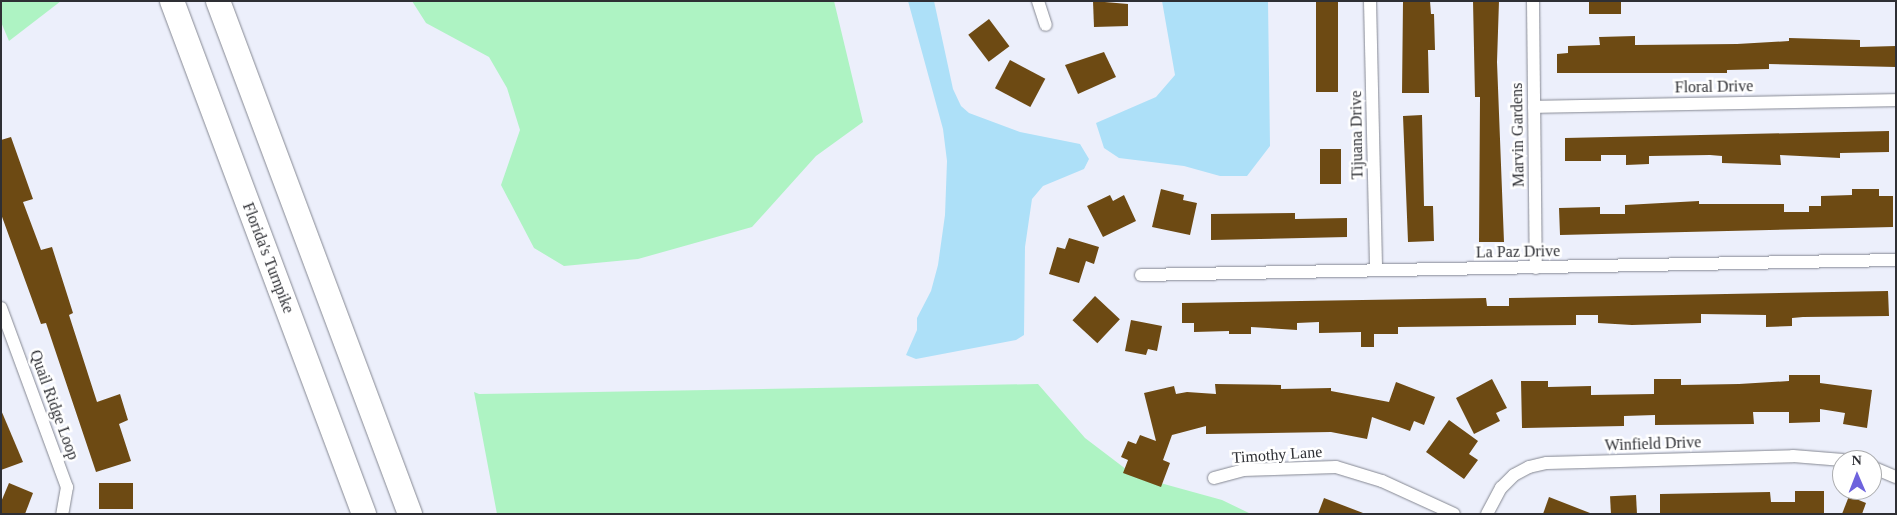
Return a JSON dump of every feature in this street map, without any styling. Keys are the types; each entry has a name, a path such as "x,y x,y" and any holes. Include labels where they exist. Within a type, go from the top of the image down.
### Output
{"highway":[{"name":"Florida's Turnpike","path":"172,1 364,514"},
{"path":"218,1 410,514"}],"street":[{"path":"1038,1 1046,25"},
{"name":"Tijuana Drive","path":"1370,1 1376,269"},
{"name":"Marvin Gardens","path":"1533,1 1536,268"},
{"name":"Floral Drive","path":"1534,107 1896,100"},
{"name":"La Paz Drive","path":"1141,275 1896,260"},
{"name":"Quail Ridge Loop","path":"1,308 67,487 62,514"},
{"name":"Winfield Drive","path":"1487,514 1502,488 1514,476 1529,467 1547,463 1793,456 1832,459"},
{"name":"Timothy Lane","path":"1214,478 1243,470 1336,467 1382,481 1454,514"},
{"path":"1882,471 1896,477"}],"green space":[{"path":"1,1 61,1 9,41 1,22"},
{"path":"412,1 834,1 863,122 816,156 752,227 638,259 564,266 534,248 501,185 520,130 507,88 489,57 426,23"},
{"path":"1038,384 1085,438 1135,476 1222,500 1251,514 497,514 474,392 479,394"}],"water":[{"path":"908,1 934,1 953,89 961,106 969,113 1020,132 1080,144 1089,159 1084,169 1043,186 1032,199 1025,247 1024,335 1016,340 916,359 906,355 917,330 917,318 931,291 938,265 945,215 947,161 943,129"},
{"path":"1162,1 1268,1 1270,146 1247,176 1220,176 1184,166 1119,158 1104,148 1096,123 1156,97 1175,75"}],"building":[{"path":"1093,1 1128,4 1128,26 1094,27"},
{"path":"1316,1 1338,1 1338,92 1316,92"},
{"path":"1403,1 1430,1 1431,14 1434,14 1435,50 1428,50 1429,93 1402,93"},
{"path":"1473,1 1499,1 1497,62 1504,242 1479,242 1480,97 1475,97"},
{"path":"1589,1 1621,1 1621,14 1589,14"},
{"path":"989,19 1009,46 989,62 968,35"},
{"path":"1635,36 1635,45 1737,44 1789,41 1789,38 1860,40 1860,47 1896,46 1896,67 1769,64 1769,69 1727,70 1727,73 1557,73 1557,54 1568,53 1568,46 1600,45 1599,37"},
{"path":"1104,52 1116,77 1078,94 1065,65"},
{"path":"1010,60 1045,79 1030,107 995,88"},
{"path":"1422,115 1424,206 1433,206 1434,241 1408,242 1403,116"},
{"path":"1889,131 1889,152 1840,153 1840,158 1780,155 1781,165 1722,163 1722,156 1710,155 1649,156 1649,164 1626,165 1626,155 1601,155 1601,161 1565,161 1565,138"},
{"path":"11,137 33,199 23,202 41,250 52,247 73,313 69,315 97,402 120,394 128,420 119,424 131,461 96,472 46,323 41,324 1,214 1,140"},
{"path":"1320,149 1341,149 1341,184 1320,184"},
{"path":"1161,189 1184,195 1183,200 1197,203 1190,235 1152,227"},
{"path":"1852,189 1879,189 1879,196 1893,196 1893,227 1560,235 1559,208 1600,207 1600,214 1625,214 1625,205 1699,201 1699,204 1784,204 1784,212 1809,212 1809,206 1821,206 1821,196 1852,195"},
{"path":"1110,195 1113,201 1124,195 1136,221 1103,237 1087,206"},
{"path":"1295,213 1295,219 1347,218 1347,237 1211,240 1211,214"},
{"path":"1069,238 1099,247 1094,264 1086,261 1079,283 1049,274 1057,247 1065,249"},
{"path":"1888,291 1889,316 1803,317 1792,318 1792,326 1766,327 1766,315 1701,314 1701,323 1632,325 1598,323 1598,315 1576,315 1576,325 1398,327 1398,334 1374,334 1374,347 1361,347 1361,332 1319,333 1319,322 1297,323 1297,330 1251,327 1251,334 1229,334 1229,331 1194,332 1194,323 1182,323 1182,303 1486,298 1487,306 1509,306 1509,298"},
{"path":"1095,296 1120,319 1097,343 1072,320"},
{"path":"1131,320 1162,326 1157,351 1148,349 1146,355 1125,351"},
{"path":"1789,375 1820,375 1820,383 1872,390 1867,428 1843,424 1845,413 1820,409 1820,422 1789,423 1789,412 1753,412 1754,424 1655,425 1655,415 1624,416 1624,426 1522,428 1521,381 1548,381 1548,387 1591,386 1591,395 1654,394 1654,379 1681,379 1681,385 1739,384 1789,381"},
{"path":"1492,379 1507,408 1496,413 1500,421 1474,434 1456,398"},
{"path":"1396,382 1435,397 1424,425 1414,421 1410,431 1372,417 1367,439 1331,432 1206,434 1206,426 1172,435 1163,460 1170,463 1161,487 1123,473 1128,460 1121,457 1128,441 1136,444 1140,435 1156,441 1144,393 1174,386 1176,394 1187,392 1216,394 1215,384 1281,385 1281,389 1331,388 1331,391 1389,402"},
{"path":"1,410 23,462 1,470"},
{"path":"1449,420 1478,441 1469,454 1478,460 1464,479 1426,452"},
{"path":"9,483 33,493 25,514 1,514 1,502"},
{"path":"99,483 133,483 133,509 99,509"},
{"path":"1795,491 1824,491 1824,514 1660,514 1660,494 1770,492 1771,502 1795,502"},
{"path":"1636,495 1637,514 1611,514 1610,496"},
{"path":"1549,497 1590,513 1590,514 1543,514"},
{"path":"1324,498 1363,513 1363,514 1318,514"},
{"path":"1847,500 1859,500 1866,503 1862,514 1842,514"}]}
